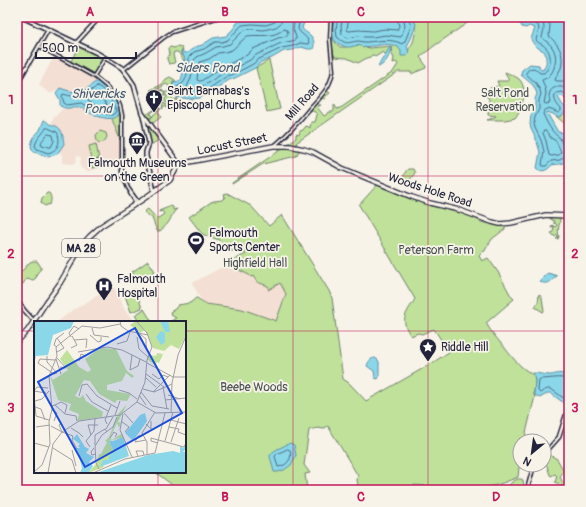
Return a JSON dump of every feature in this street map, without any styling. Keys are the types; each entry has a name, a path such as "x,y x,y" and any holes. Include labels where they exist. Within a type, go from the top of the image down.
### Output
{"highway":[{"name":"Locust Street","path":"178,164 274,146 290,146"},
{"name":"Woods Hole Road","path":"290,146 311,151 342,168 417,199 459,210 494,223 511,223 546,214 569,216"},
{"name":"MA 28","path":"17,342 34,321 56,289 78,251 90,236 100,226 137,203 171,179 178,164"}],"main road":[{"path":"22,17 105,57 118,65 129,78 134,86 149,143 146,156 152,182 152,193"},
{"path":"76,42 100,17"},
{"path":"17,84 49,29"},
{"path":"142,113 178,164"},
{"path":"145,124 146,118"},
{"path":"17,300 34,321"},
{"path":"552,445 559,438 569,410"},
{"path":"527,490 532,473"},
{"path":"17,487 20,490"}],"street":[{"path":"123,70 172,32 219,17"},
{"name":"Mill Road","path":"274,146 286,135 331,81 333,71 330,39 331,17"},
{"path":"39,46 94,76 110,90 120,105 122,116 123,176 137,203"},
{"path":"94,76 105,57"}],"shaded area":[{"path":"54,56 93,77 97,81 82,91 72,92 60,88 52,93 49,93 39,85"},
{"path":"78,107 95,116 112,119 120,140 120,161 87,172 80,167 81,157 77,156 75,164 62,163 62,155 59,150 64,144 63,136 57,126 51,125 52,120 63,108 67,109"},
{"path":"232,262 233,265 236,264 239,270 254,277 257,282 268,286 269,289 280,283 286,294 276,321 242,309 203,303 192,283"},
{"name":"Falmouth Hospital","path":"114,288 126,312 134,321 58,321 70,312 105,291"}],"green space":[{"path":"333,17 335,17 332,35"},
{"path":"414,17 476,17 420,57 426,68 411,74 411,72 398,72 296,143 297,145 287,144 296,138 296,134 299,135 300,131 306,126 310,128 311,122 315,122 317,113 308,111 326,90 330,93 317,105 321,105 317,107 324,116 328,112 334,111 334,104 337,109 342,107 393,72 398,64 396,62 393,63 394,58 391,53 392,46 399,46 408,54 416,30"},
{"path":"332,35 335,42 340,47 356,45 370,48 391,46 391,50 387,56 383,52 375,57 372,55 358,63 347,58 335,57 333,53"},
{"path":"79,46 103,58 94,74 71,61"},
{"path":"178,46 181,47 183,51 181,51 181,54 185,58 184,61 178,52 174,52 173,55 175,62 169,64 167,59 169,55 168,48"},
{"path":"269,60 280,109 267,112 256,68"},
{"name":"Salt Pond Reservation","path":"505,72 519,79 524,88 520,110 515,118 505,120 487,120 496,116 488,115 489,99 486,96 487,91 489,91 490,88 499,86 497,81 509,81"},
{"path":"170,77 176,82 173,81 173,94 171,93 172,98 174,100 178,98 170,110 168,110 166,106 162,109 164,103 166,105 169,103 168,101 166,103 165,101 167,97 166,95 163,97 161,96 165,94 162,90 152,98 150,93 154,91 154,93 156,93 162,89 165,93 170,90 168,85 166,84 160,88 150,90 161,85"},
{"path":"158,108 161,109 158,112 161,117 152,124 149,120 157,112 156,109 150,114 152,116 148,119 146,115 155,109"},
{"path":"567,109 569,117 565,124 557,117 561,116"},
{"path":"120,113 120,140 112,119"},
{"path":"146,122 160,139 151,145 150,144"},
{"path":"100,131 106,133 107,137 104,142 99,143 96,135"},
{"path":"96,144 99,159 92,160 89,146"},
{"path":"287,147 300,149 296,156 263,164 232,184 283,148"},
{"path":"101,159 102,166 92,168 90,161"},
{"path":"408,169 413,169 415,173 409,181 402,184 404,174"},
{"name":"Beebe Woods","path":"377,185 423,204 458,212 471,216 481,222 505,227 505,229 492,239 484,252 483,251 479,256 482,261 488,258 514,299 486,323 515,360 535,376 535,387 533,394 535,396 526,433 512,433 512,473 518,473 518,477 488,487 453,486 444,489 442,487 414,485 414,490 359,490 357,480 358,476 328,426 323,429 318,428 309,430 304,465 310,473 305,474 307,490 179,490 156,473 186,473 186,321 171,321 176,318 171,315 170,312 178,305 190,303 197,298 206,304 242,309 276,321 286,294 280,283 268,290 268,286 257,282 253,276 251,277 239,270 234,260 246,254 239,249 231,251 219,240 202,234 189,217 211,202 222,200 225,197 224,194 227,193 251,206 269,226 282,215 332,298 343,379 349,383 366,401 449,352 434,329 422,334 418,333 411,336 407,330 405,325 405,317 415,299 359,205"},
{"path":"47,193 50,194 51,201 50,204 45,206 41,203 42,198"},
{"path":"171,206 173,207 173,210 177,209 166,225 160,231 157,231 152,218 144,212 148,209 157,219 164,214 162,211 159,211"},
{"path":"550,216 560,217 558,239 556,239 558,237 557,235 555,237 551,233 553,232 554,227 552,226 551,228 552,225 555,227 557,225 550,219"},
{"path":"37,261 41,267 36,278 33,280 26,279 23,284 18,284 17,272 23,270 30,262"},
{"path":"148,261 155,271 139,282 132,272"},
{"path":"135,289 142,308 131,312 124,293"},
{"path":"539,294 542,298 543,312 535,307 538,302"},
{"path":"144,309 151,321 138,321 135,315"},
{"path":"552,456 557,459 563,469 560,477 563,483 569,480 569,490 566,490 555,482 557,476 555,474 550,475 549,473 552,473"},
{"path":"517,479 523,480 523,490 512,490 509,485"}],"water":[{"name":"Siders Pond","path":"277,17 303,17 305,20 302,28 312,38 314,44 313,49 301,47 284,51 261,62 255,68 229,80 199,98 182,98 173,94 173,81 176,82 181,80 184,68 184,56 182,55 181,51 187,53 213,38 226,36 240,21 264,21"},
{"path":"334,17 412,17 416,24 407,46 409,53 407,56 401,56 401,51 397,46 391,45 369,46 363,48 359,45 346,47 339,44 334,40 332,30"},
{"path":"518,17 569,17 569,99 565,99 562,96 558,97 567,109 563,115 559,117 547,112 558,132 565,133 568,156 567,160 564,162 552,165 543,171 537,168 540,152 530,124 531,115 535,109 535,99 537,94 533,85 521,75 521,73 522,70 530,64 539,65 540,69 543,70 546,63 545,52 535,46 532,42 531,39 535,28 529,26 526,28 522,27"},
{"path":"390,47 389,56 383,64 378,67 381,62"},
{"name":"Shivericks Pond","path":"99,81 112,94 120,111 115,117 102,118 80,107 68,108 60,106 60,100 56,93 60,88 78,92 85,90"},
{"path":"44,120 60,129 64,144 57,154 48,157 34,152 31,146 33,138 40,130"},
{"path":"548,273 557,276 547,283 539,282 544,276"},
{"path":"375,358 379,362 378,379 375,378 374,371 367,366 370,360"},
{"path":"569,369 569,408 550,393 540,398 535,395 535,380 533,373 550,375 560,373 564,374"},
{"path":"290,443 294,445 296,455 291,465 284,470 274,472 270,455"}],"place":[{"name":"Saint Barnabas's Episcopal Church","path":"154,113"},
{"name":"Falmouth Museums on the Green","path":"137,155"},
{"name":"Falmouth Sports Center","path":"196,255"},
{"name":"Falmouth Hospital","path":"104,301"},
{"name":"Riddle Hill","path":"428,362"}],"park label":[{"name":"Peterson Farm","path":"436,250"},
{"name":"Highfield Hall","path":"255,263"}]}
